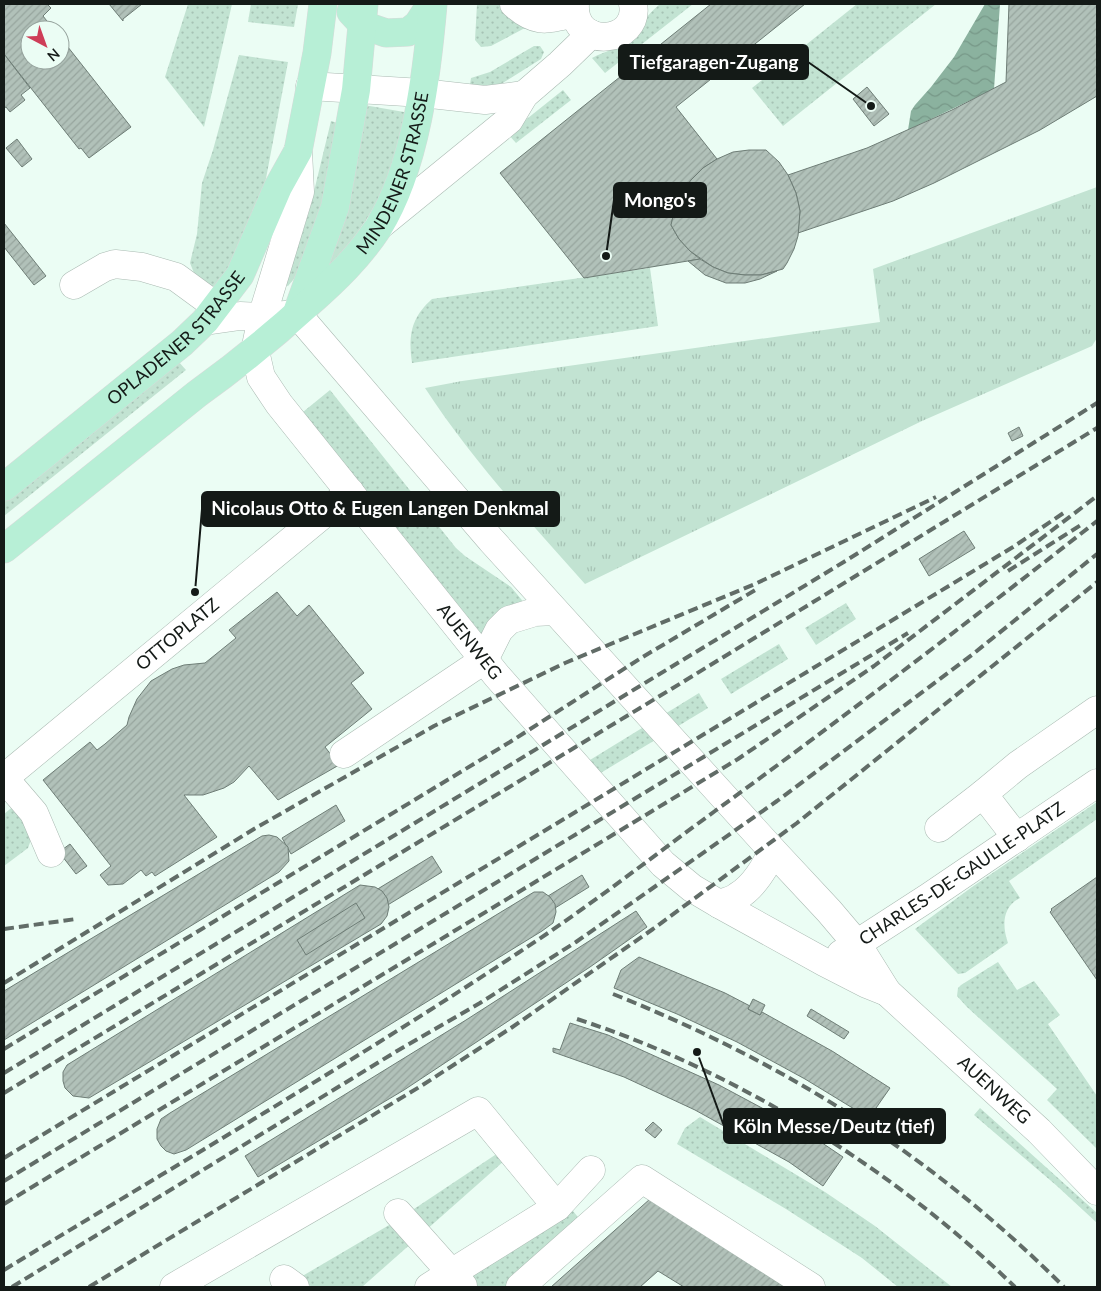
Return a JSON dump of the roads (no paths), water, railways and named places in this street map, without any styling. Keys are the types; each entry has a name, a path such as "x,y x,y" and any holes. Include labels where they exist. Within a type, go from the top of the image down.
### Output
{"main road":[{"path":"298,151 323,4"},
{"path":"345,4 363,14 386,32 408,32 418,24 432,4"},
{"name":"MINDENER STRASSE","path":"255,351 340,275 364,248 379,226 403,172 414,132 430,37 432,4"},
{"name":"MINDENER STRASSE","path":"297,314 335,207 356,90 363,14"},
{"name":"OPLADENER STRASSE","path":"4,487 182,343 211,314 240,275 278,187 298,151"},
{"path":"4,548 197,394 255,351"}],"street":[{"path":"514,4 522,11 541,20 575,8 578,22 584,29 591,34 601,37 611,37 620,33 627,26 632,18 633,4"},
{"path":"379,226 509,120 524,95 591,34"},
{"path":"310,86 422,93 485,100 524,95"},
{"path":"255,351 262,317 300,192 298,151"},
{"path":"74,285 105,266 115,264 142,267 176,278 211,314 262,317 297,314"},
{"name":"AUENWEG","path":"297,314 554,611 829,911 857,944 887,992 1039,1131 1097,1191"},
{"name":"AUENWEG","path":"255,351 261,377 279,404 484,660 663,864 692,888 719,904 824,962 887,992"},
{"name":"OTTOPLATZ","path":"4,778 350,492"},
{"path":"344,754 484,660 499,630 509,620 535,612 554,611"},
{"path":"939,828 1018,765 1097,710"},
{"path":"4,778 34,813 51,853"},
{"name":"CHARLES-DE-GAULLE-PLATZ","path":"824,962 837,957 857,944 1097,783"},
{"path":"983,794 1017,838"},
{"path":"719,904 739,896 746,890 767,864 772,850"},
{"path":"174,1287 478,1111 557,1207"},
{"path":"429,1287 458,1280 557,1207 588,1174 616,1202"},
{"path":"520,1287 642,1179 812,1287"},
{"path":"398,1213 458,1280"}],"water":[{"path":"985,4 1000,4 994,89 908,130 911,111 954,57"}],"railway":[{"path":"4,1073 847,560 1097,403"},
{"path":"4,1093 673,688 1097,428"},
{"path":"4,1204 738,759 874,666 1097,496"},
{"path":"4,983 254,829 434,726 565,663 755,584 936,497"},
{"path":"4,1158 1013,547 1065,512"},
{"path":"4,1270 346,1063 548,933 859,704 1097,521"},
{"path":"1008,571 1084,523"},
{"path":"12,1287 397,1051 480,1003 576,942 777,801 973,654 1097,554"},
{"path":"89,1287 421,1086 511,1028 653,929 797,823 1097,582"},
{"path":"4,1049 510,742 641,658 757,589"},
{"path":"4,1181 908,633"},
{"path":"4,929 76,919"},
{"path":"613,994 677,1021 738,1050 797,1082 854,1117 909,1155 963,1196 1064,1287"},
{"path":"577,1019 637,1041 696,1066 754,1096 811,1129 866,1164 918,1203 968,1244 1015,1287"}],"place":[{"name":"Tiefgaragen-Zugang","path":"871,106"},
{"name":"Mongo's","path":"606,256"},
{"name":"Nicolaus Otto & Eugen Langen Denkmal","path":"195,592"},
{"name":"Köln Messe/Deutz (tief)","path":"697,1052"}]}
